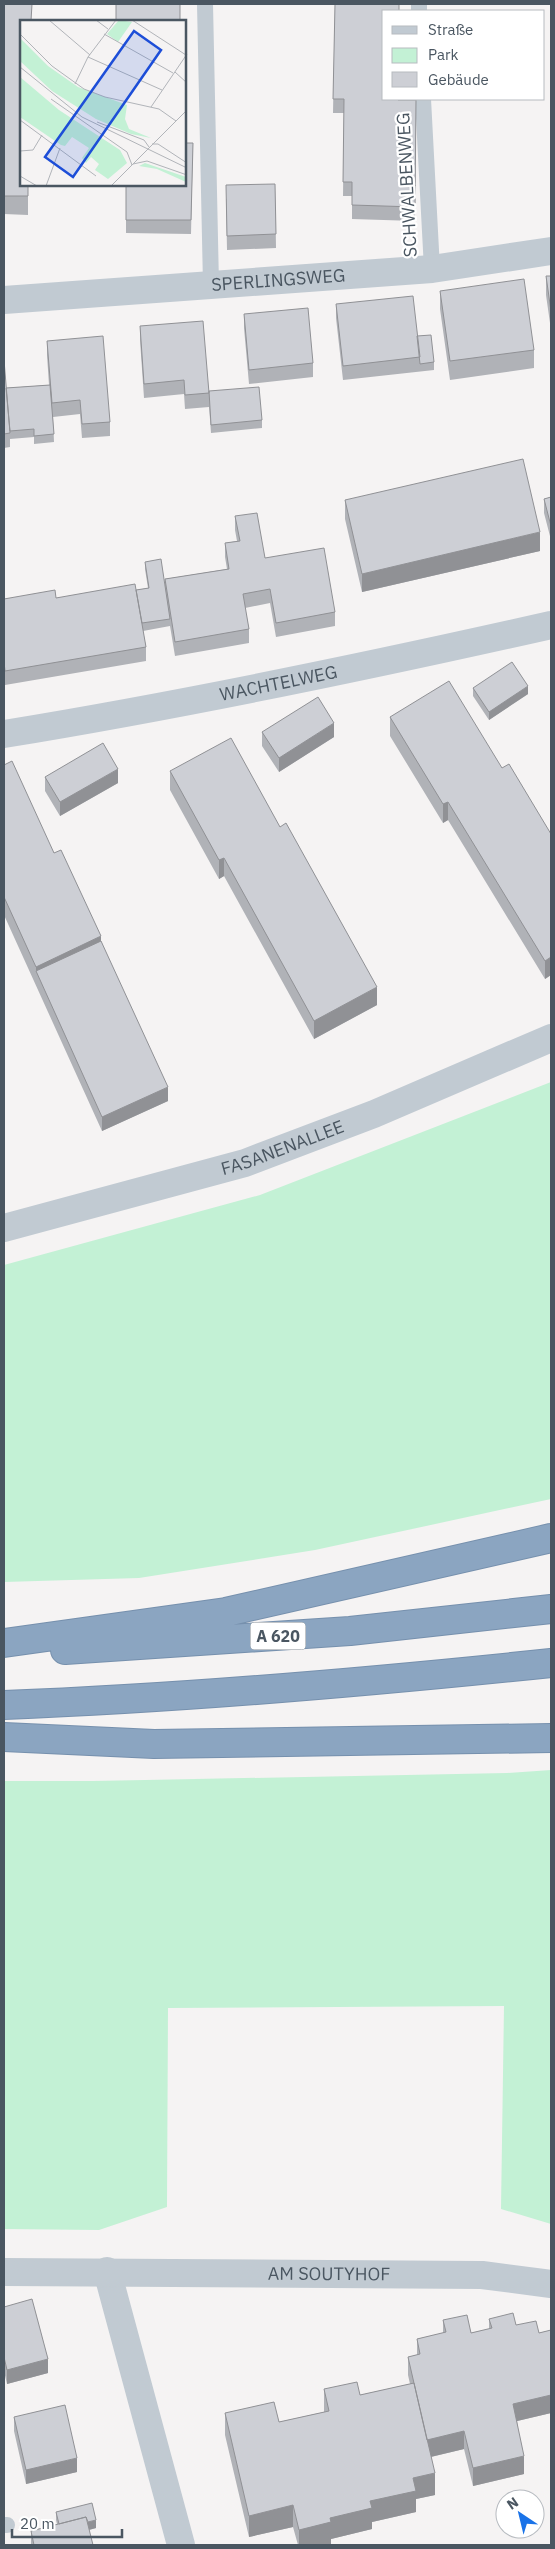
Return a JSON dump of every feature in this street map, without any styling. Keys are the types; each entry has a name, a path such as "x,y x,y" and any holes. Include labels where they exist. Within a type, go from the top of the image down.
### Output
{"highway":[{"path":"4,1642 226,1612 551,1538"},
{"name":"A 620","path":"4,1652 120,1648 350,1631 551,1609"},
{"path":"4,1705 126,1700 347,1684 551,1663"},
{"path":"4,1737 154,1744 551,1738"}],"street":[{"name":"SPERLINGSWEG","path":"4,300 432,269 551,251"},
{"name":"WACHTELWEG","path":"4,734 134,713 305,680 551,625"},
{"name":"FASANENALLEE","path":"4,1228 246,1163 374,1114 551,1038"},
{"name":"AM SOUTYHOF","path":"4,2272 107,2271 482,2275 551,2284"},
{"path":"107,2271 181,2545"}],"lane":[{"path":"206,4 210,285"},
{"name":"SCHWALBENWEG","path":"423,100 432,269"}],"green space":[{"path":"551,1082 551,1499 315,1550 139,1578 4,1582 4,1265 260,1195"},
{"path":"551,1770 551,2224 501,2209 504,2006 168,2008 167,2207 99,2230 4,2229 4,1781 507,1773"}],"building":[{"path":"4,4 32,4 31,20 20,20 20,186 28,186 28,196 4,196"},
{"path":"116,4 180,4 180,20 116,20"},
{"path":"335,4 399,4 399,10 382,10 382,100 416,100 415,207 352,205 352,182 343,182 344,99 333,99"},
{"path":"186,143 193,143 191,220 126,220 126,186 186,186"},
{"path":"275,184 276,234 227,236 226,185"},
{"path":"546,276 551,276 551,311"},
{"path":"524,279 534,350 450,361 440,291"},
{"path":"413,296 420,357 343,366 336,304"},
{"path":"308,308 313,363 249,370 244,314"},
{"path":"203,321 209,393 185,395 184,380 144,384 140,326"},
{"path":"431,335 434,362 420,364 417,336"},
{"path":"103,336 110,422 82,424 80,400 52,403 47,341"},
{"path":"4,360 10,433 4,434"},
{"path":"50,385 54,434 34,436 34,429 10,431 6,388"},
{"path":"259,387 262,420 211,425 209,391"},
{"path":"523,459 540,532 362,574 345,500"},
{"path":"551,497 551,526 544,499"},
{"path":"257,513 265,558 324,548 335,612 276,623 270,589 243,594 249,629 175,642 165,579 229,569 225,543 240,541 235,516"},
{"path":"161,559 170,619 142,623 136,590 149,588 145,562"},
{"path":"135,584 146,647 5,671 4,599 55,590 56,598"},
{"path":"512,662 528,686 489,712 473,688"},
{"path":"449,681 502,768 509,764 551,834 551,957 545,961 448,802 443,804 390,717"},
{"path":"318,697 334,723 279,758 262,732"},
{"path":"231,738 280,827 286,823 377,987 314,1021 224,858 219,860 170,771"},
{"path":"103,743 118,769 60,802 45,777"},
{"path":"12,761 54,853 61,850 101,936 36,967 4,897 4,765"},
{"path":"101,941 168,1087 102,1117 36,971"},
{"path":"32,2299 48,2359 7,2370 4,2357 4,2307"},
{"path":"513,2313 516,2325 536,2321 539,2333 551,2330 551,2395 513,2404 524,2456 473,2468 464,2431 427,2440 408,2357 420,2354 417,2339 446,2332 443,2320 467,2315 471,2333 492,2328 489,2319"},
{"path":"357,2382 360,2395 414,2383 435,2473 413,2478 416,2491 370,2501 372,2508 330,2518 331,2522 299,2530 293,2505 249,2516 225,2413 274,2402 279,2422 329,2411 324,2389"},
{"path":"65,2405 77,2458 26,2470 14,2417"},
{"path":"92,2503 96,2520 88,2522 86,2517 59,2524 56,2512"},
{"path":"86,2517 93,2545 34,2545 31,2531"}]}
